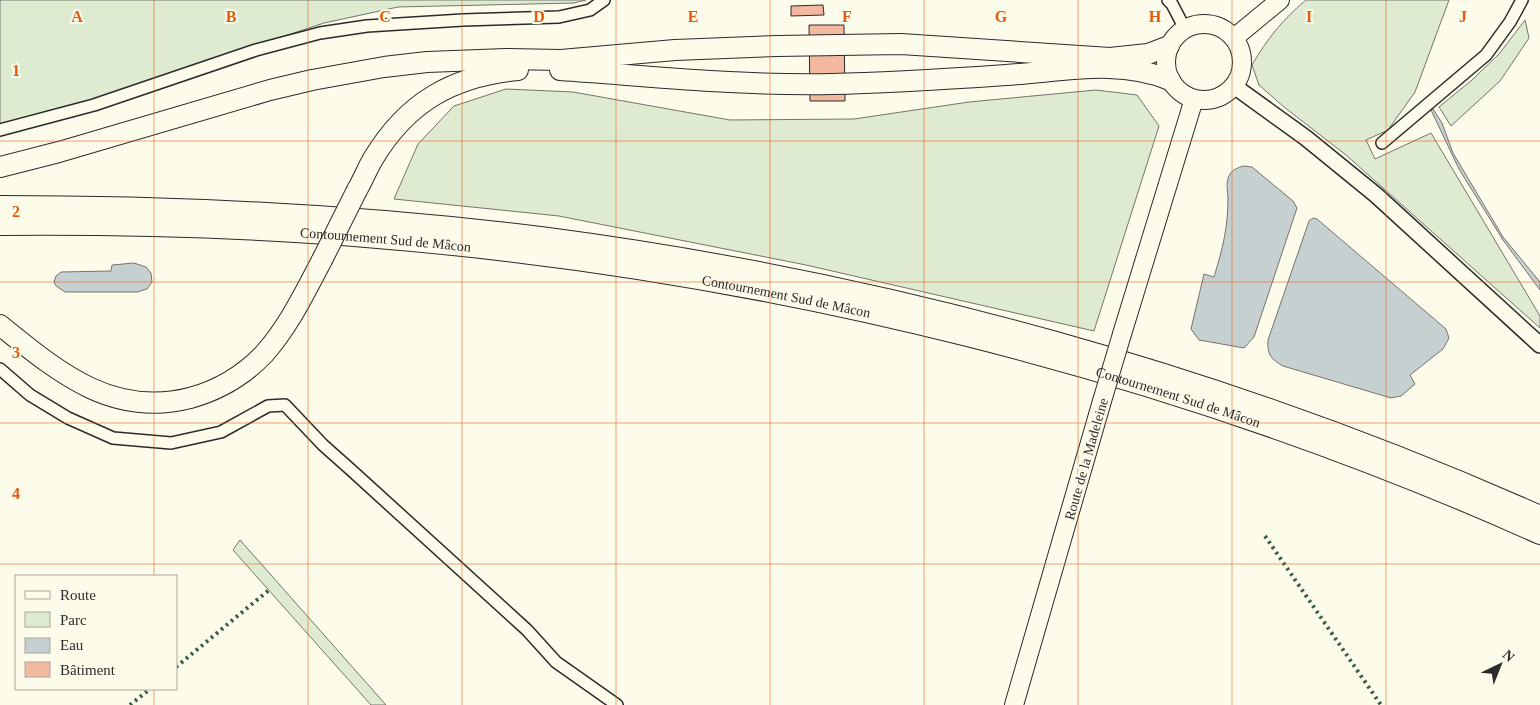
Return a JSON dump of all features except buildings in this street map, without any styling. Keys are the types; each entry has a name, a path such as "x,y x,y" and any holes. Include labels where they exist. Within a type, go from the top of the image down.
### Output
{"highway":[{"path":"0,167 59,152 270,90 375,68 427,62 561,60 675,50 901,44 1110,58 1148,54 1169,46"},
{"path":"0,325 52,367 95,391 122,400 170,402 200,395 229,382 263,354 283,330 322,260 374,159 397,126 426,99 445,88 466,80 502,72 553,70 766,84 831,84 997,76 1110,68 1152,73 1170,80"},
{"name":"Contournement Sud de Mâcon","path":"0,206 210,210 403,223 582,243 789,278 940,312 1120,360 1344,436 1540,516"},
{"name":"Contournement Sud de Mâcon","path":"0,225 214,228 366,236 553,257 669,274 786,296 946,331 1114,376 1328,448 1416,482 1540,534"}],"main road":[{"path":"1234,38 1280,0"},
{"path":"1211,24 1219,27 1234,38 1240,52 1242,67 1240,77 1226,94 1216,99 1205,101 1194,99 1180,92 1170,80 1165,60 1169,46 1173,39 1185,29 1193,25 1211,24"},
{"path":"1234,86 1306,138 1376,195 1540,344"},
{"name":"Route de la Madeleine","path":"1014,705 1102,401 1194,99"}],"street":[{"path":"0,130 94,105 256,50 320,33 367,26 462,20 558,17 590,10 604,0"},
{"path":"1168,0 1185,29"},
{"path":"1382,143 1486,55 1510,22 1522,0"},
{"path":"0,369 30,395 68,418 113,438 172,443 221,432 268,406 285,405 343,463 526,630 556,662 617,705"}],"green space":[{"path":"0,0 586,0 574,3 398,7 324,23 95,99 0,126"},
{"path":"1306,0 1449,0 1415,92 1388,130 1366,140 1375,159 1431,133 1540,316 1540,328 1346,155 1259,85 1252,65 1276,30"},
{"path":"1525,20 1529,38 1500,81 1451,126 1439,107 1472,80 1499,54"},
{"path":"506,89 573,92 730,120 854,119 969,102 1096,90 1137,95 1159,126 1094,331 806,265 559,216 394,199 418,144 454,106"},
{"path":"240,540 386,705 371,705 233,550"}],"water":[{"path":"1433,109 1442,123 1453,153 1503,237 1540,282 1540,290 1503,240 1459,169 1431,110"},
{"path":"1243,166 1252,167 1293,201 1297,208 1254,337 1244,348 1199,340 1191,329 1204,274 1214,277 1222,247 1227,218 1228,179 1233,171"},
{"path":"1313,218 1317,219 1446,329 1449,338 1443,349 1410,375 1415,384 1401,396 1391,398 1283,366 1271,356 1268,349 1268,340 1309,221"},
{"path":"134,263 146,267 151,273 152,282 147,289 137,292 65,292 56,286 54,282 56,276 61,272 111,271 112,265"}],"hedge":[{"path":"1265,536 1381,705"},
{"path":"178,665 269,590"},
{"path":"130,705 149,690"}]}
